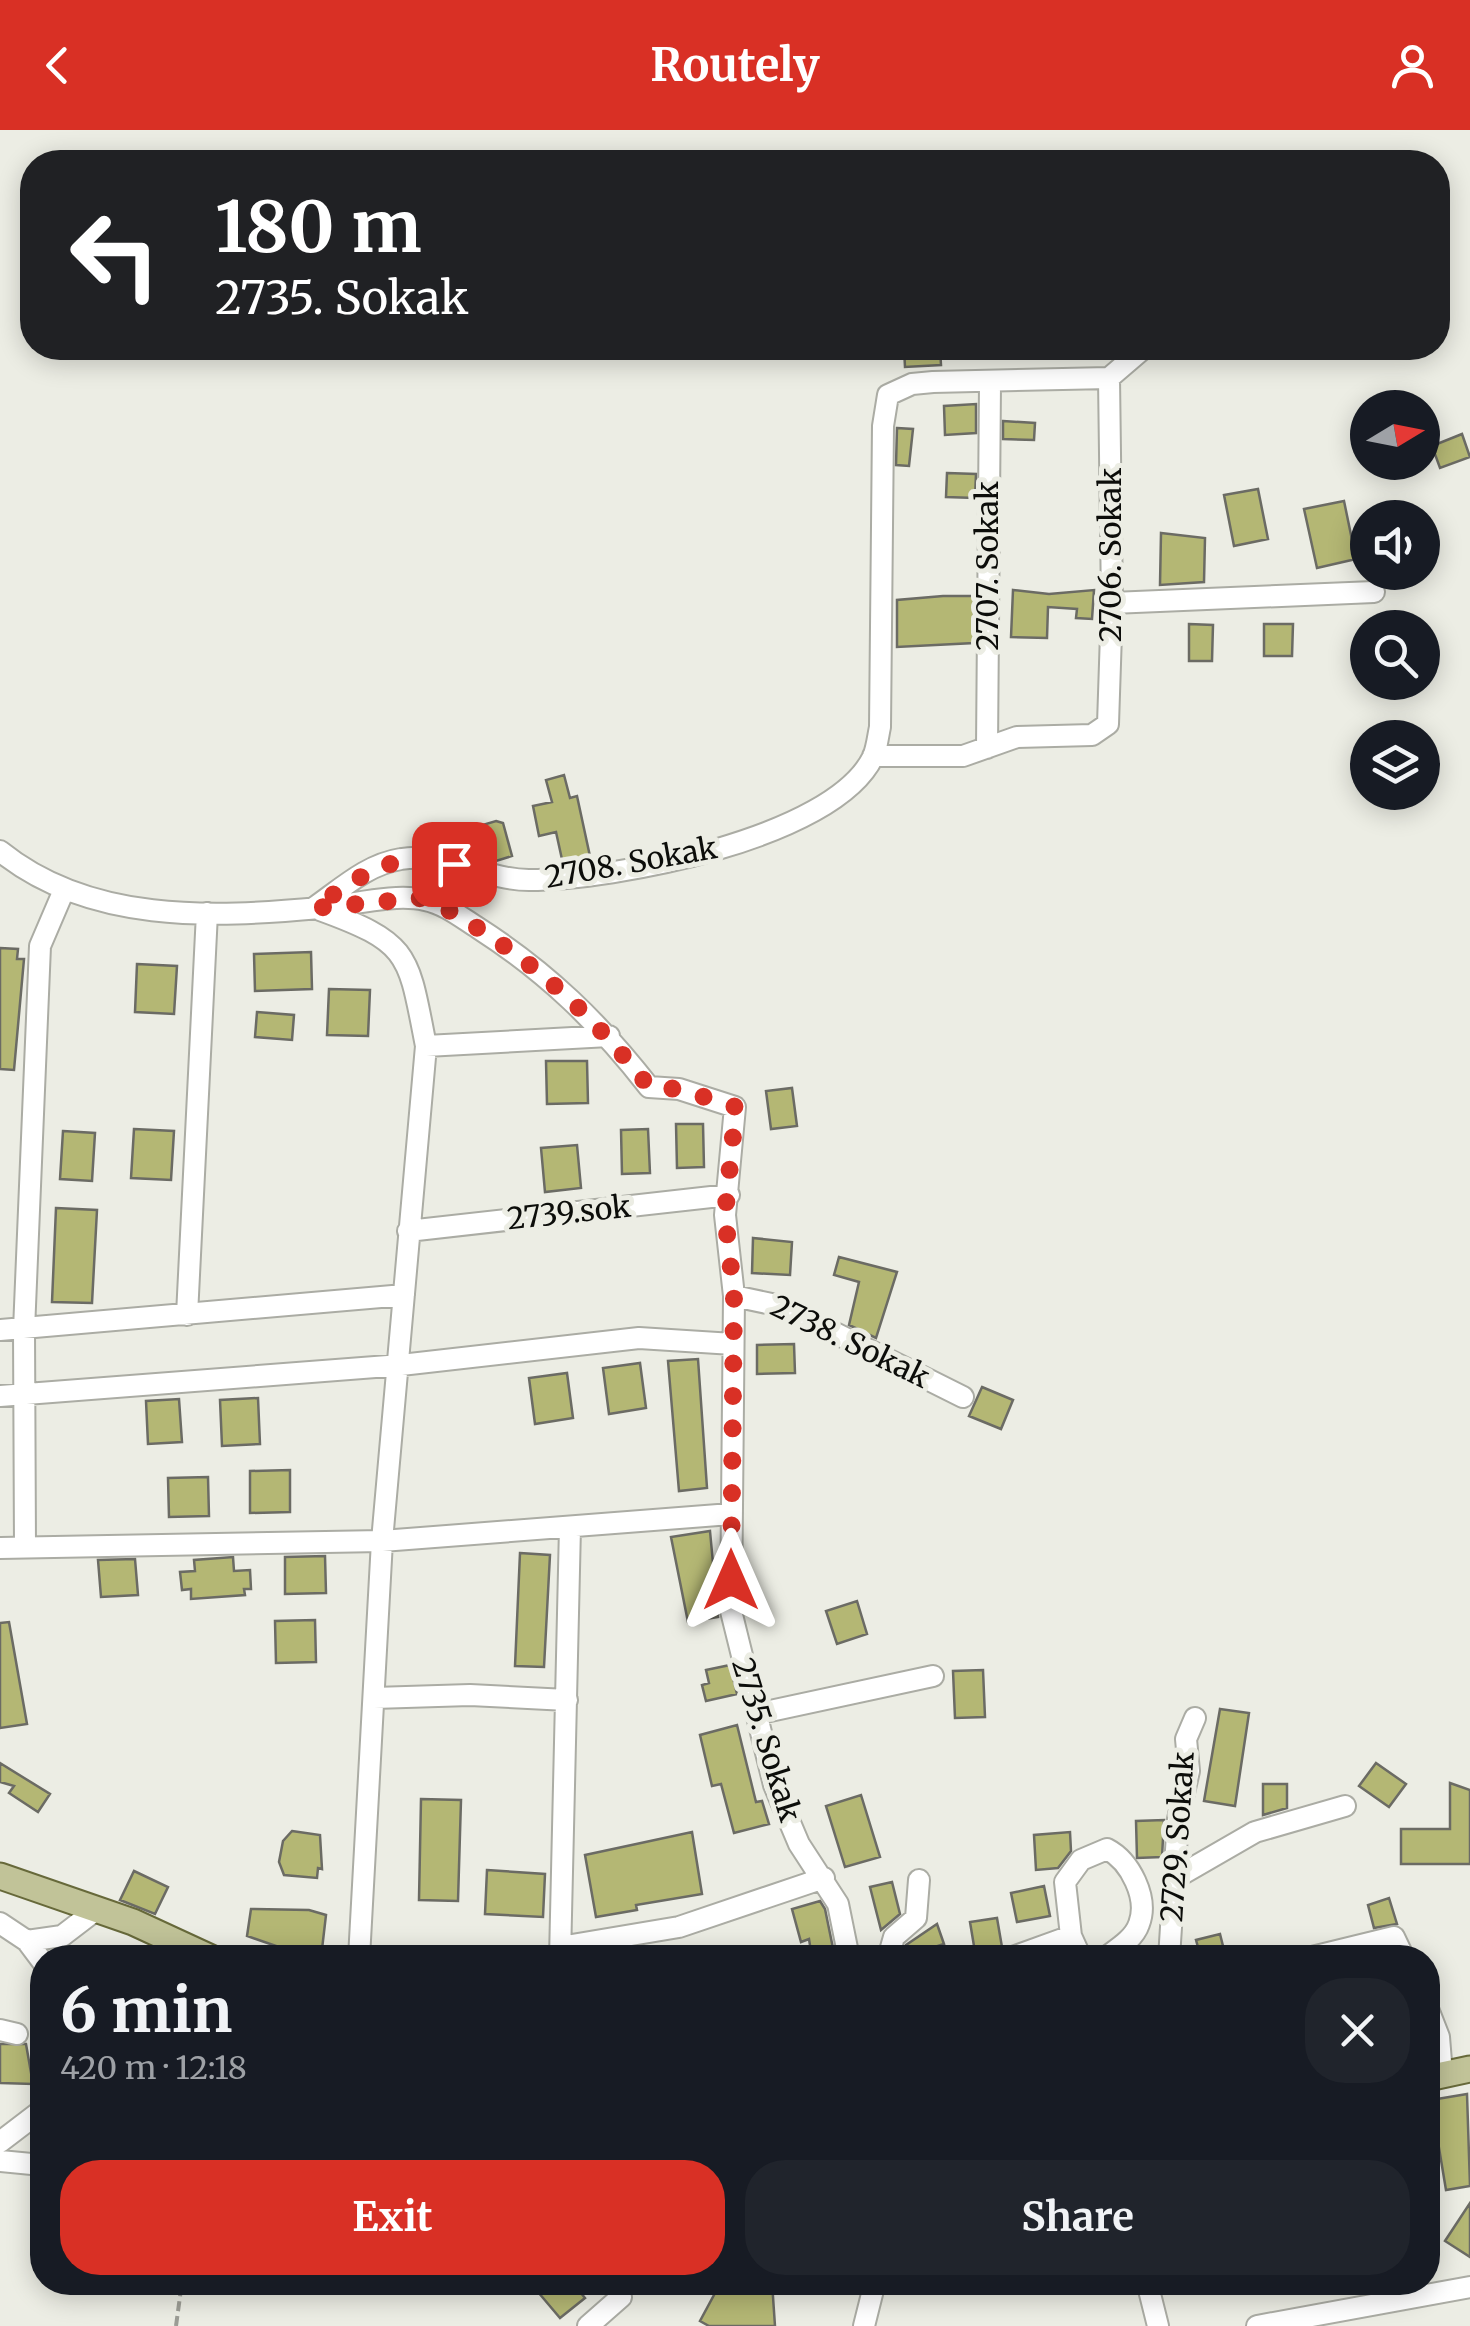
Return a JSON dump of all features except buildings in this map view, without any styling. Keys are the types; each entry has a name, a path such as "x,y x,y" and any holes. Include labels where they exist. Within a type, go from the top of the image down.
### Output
{"main road":[{"path":"0,1876 180,1945"},
{"path":"1440,2075 1470,2069"}],"street":[{"path":"987,748 948,758 874,756 882,700 883,426 888,395 923,383 1109,378 1130,360"},
{"name":"2706. Sokak","path":"987,748 1032,734 1080,736 1104,730 1111,714 1109,378"},
{"name":"2707. Sokak","path":"987,748 990,384"},
{"path":"1112,603 1374,592"},
{"name":"2708. Sokak","path":"314,908 367,870 401,859 434,859 528,880 616,871 714,852 826,804 874,756"},
{"name":"2735. Sokak","path":"5,862 64,890 114,906 207,913 422,898 525,958 608,1036 649,1087 679,1089 736,1107 725,1215 734,1296 731,1612 786,1818 838,1904 846,1945"},
{"path":"25,1546 24,1330 40,946 64,890"},
{"path":"314,908 391,940 412,978 426,1046 408,1231 401,1366 382,1541 360,1945"},
{"path":"188,1315 207,913"},
{"path":"426,1046 608,1036"},
{"name":"2739.sok","path":"408,1231 729,1195"},
{"path":"0,1330 404,1295"},
{"name":"2738. Sokak","path":"734,1296 780,1306 963,1397"},
{"path":"0,1396 401,1366 639,1338 733,1344"},
{"path":"0,1548 382,1541 731,1514"},
{"path":"560,1945 570,1526"},
{"path":"756,1714 933,1676"},
{"path":"374,1698 470,1695 568,1700"},
{"name":"2729. Sokak","path":"1169,1945 1178,1819 1189,1771 1186,1739 1195,1718"},
{"path":"1177,1877 1254,1832 1346,1806"},
{"path":"1075,1945 1064,1896 1070,1869 1094,1851 1107,1850 1119,1855 1135,1881 1141,1921 1118,1945"},
{"path":"593,1945 679,1927 824,1878"},
{"path":"892,1945 894,1936 916,1918 919,1880"},
{"path":"27,1941 62,1936 96,1910"},
{"path":"0,1923 30,1945"},
{"path":"1046,1945 1071,1936"},
{"path":"1361,1945 1394,1937 1398,1945"},
{"path":"0,2142 30,2119"},
{"path":"0,2160 30,2164"},
{"path":"1440,2288 1470,2286"},
{"path":"864,2326 872,2295"},
{"path":"1150,2295 1158,2326"},
{"path":"1256,2326 1377,2295"},
{"path":"588,2326 621,2297"}],"path":[{"path":"176,2326 180,2295"}],"route":[{"path":"454,864 417,857 384,863 367,870 314,908 422,898 438,904 525,958 558,984 618,1046 649,1087 679,1089 736,1107 725,1215 731,1237 734,1296 731,1580"}]}
